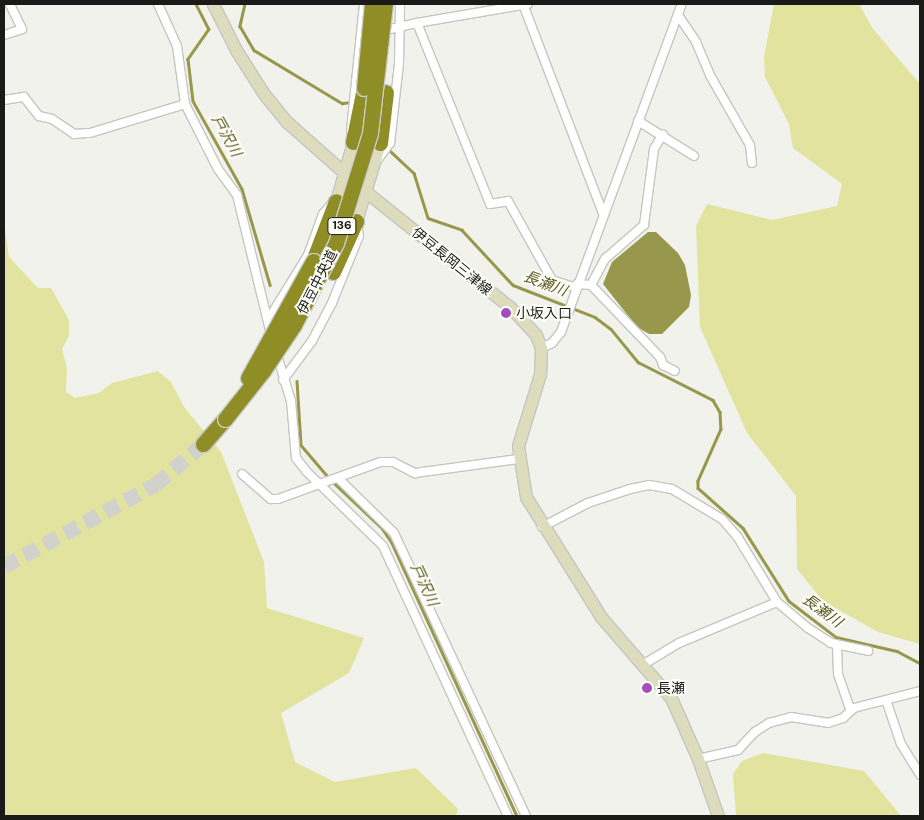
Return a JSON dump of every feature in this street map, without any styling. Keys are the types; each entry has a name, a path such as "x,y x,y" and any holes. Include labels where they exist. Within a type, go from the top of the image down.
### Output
{"highway":[{"path":"353,142 364,88 372,4"},
{"name":"伊豆中央道","path":"226,415 298,307 338,221 368,112 380,4"},
{"name":"伊豆中央道","path":"202,443 226,415 294,325 336,243 370,134 385,4"},
{"path":"380,143 386,92 391,4"},
{"path":"243,389 313,261 336,202"},
{"path":"226,415 250,398 273,372 299,334 334,272 356,221"}],"main road":[{"name":"伊豆長岡三津線","path":"213,4 236,50 264,94 287,122 346,172 365,191 510,306 529,325 541,348 540,374 521,434 518,458 526,497 542,527 601,617 644,664 678,709 718,816"},
{"path":"336,202 353,142"},
{"path":"356,221 380,143"}],"street":[{"path":"4,35 22,29 10,4"},
{"path":"158,4 179,55 185,104 218,169 236,195 283,380 291,401 296,458 383,546 508,816"},
{"path":"353,142 350,119 364,4"},
{"path":"374,164 390,143 402,26 400,4"},
{"path":"360,36 417,23 525,4 603,214"},
{"path":"541,348 557,339 568,313 682,4"},
{"path":"678,15 696,42 711,77 750,144 752,163"},
{"path":"417,23 490,204 508,201 552,280 577,286 591,285"},
{"path":"4,100 24,97 39,116 52,119 74,134 90,133 185,104"},
{"path":"638,121 663,134 694,156"},
{"path":"591,285 605,259 644,225 654,149 663,134"},
{"path":"268,320 308,255 323,214 336,202"},
{"path":"283,380 312,340 332,303 359,236 356,221"},
{"path":"591,285 660,358 663,365 675,371"},
{"path":"242,474 271,499 322,484 381,462 393,462 415,473 518,458"},
{"path":"337,478 394,533 526,816"},
{"path":"542,527 588,503 630,489 649,485 672,489 722,518 737,536 777,602 808,628 837,645 868,651"},
{"path":"644,664 679,643 777,602"},
{"path":"837,645 838,674 850,709"},
{"path":"698,759 738,750 755,732 769,723 791,717 828,723 843,718 850,709 920,691"},
{"path":"886,700 900,744 920,774"}],"green space":[{"path":"774,4 859,4 873,29 920,84 920,644 878,632 823,601 797,569 796,496 747,433 700,327 696,226 707,204 772,220 837,206 842,184 793,148 789,124 765,77 764,57"},
{"path":"4,222 9,257 38,288 51,288 69,320 69,336 62,349 67,368 66,392 75,398 99,393 112,383 158,371 171,382 184,407 221,452 264,562 267,608 364,638 349,673 281,713 295,762 335,782 416,768 458,809 456,816 4,816"},
{"path":"763,753 864,771 901,816 736,816 733,774 742,761"}],"shaded area":[{"path":"648,232 656,232 678,253 685,265 691,295 689,307 662,334 649,334 637,327 603,284 612,262"}],"waterway":[{"name":"戸沢川","path":"196,4 209,29 188,59 193,101 242,189 270,285"},
{"name":"長瀬川","path":"245,4 240,26 254,50 342,103 352,102"},
{"name":"長瀬川","path":"387,148 414,173 428,218 462,230 513,285 595,317 611,329 638,362 713,400 720,412 721,429 698,481 698,488 743,528 789,601 836,637 897,651 920,663"},
{"name":"戸沢川","path":"297,381 301,445 329,478"},
{"name":"戸沢川","path":"333,482 382,528 392,543 517,816"}],"tunnel":[{"path":"4,566 156,484 203,444"}],"place":[{"name":"小坂入口","path":"506,313"},
{"name":"長瀬","path":"647,688"}]}
